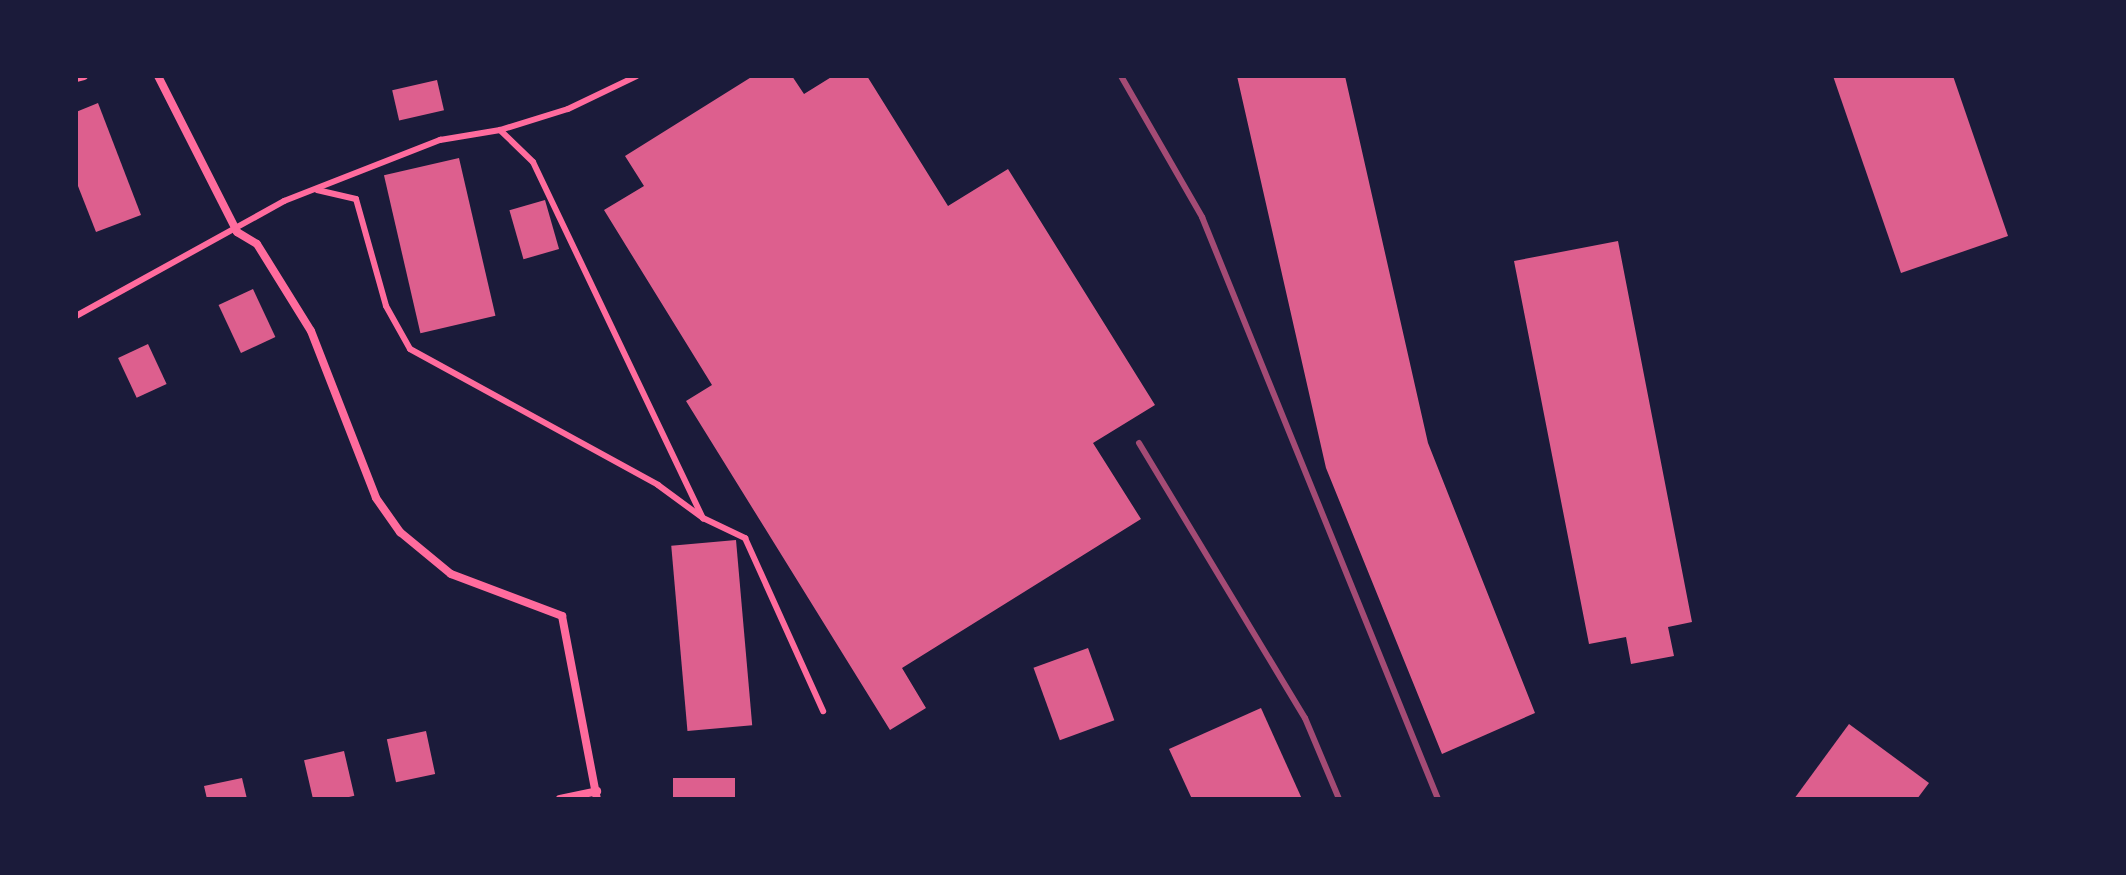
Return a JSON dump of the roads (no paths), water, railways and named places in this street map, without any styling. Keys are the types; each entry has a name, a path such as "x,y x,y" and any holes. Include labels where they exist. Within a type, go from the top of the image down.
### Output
{"street":[{"path":"76,78 84,76"},
{"path":"158,76 237,232 257,244 292,296 339,394 376,498 400,532 451,574 562,616 597,795 560,799"}],"lane":[{"path":"76,316 237,232 284,201 440,140 500,130 568,109 637,76"},
{"path":"500,130 511,136 541,176 703,518"},
{"path":"313,190 356,199 386,306 410,349 658,485 703,518 745,538 823,711"}],"railway":[{"path":"1121,76 1202,217 1438,799"},
{"path":"1139,443 1305,718 1339,799"}]}
